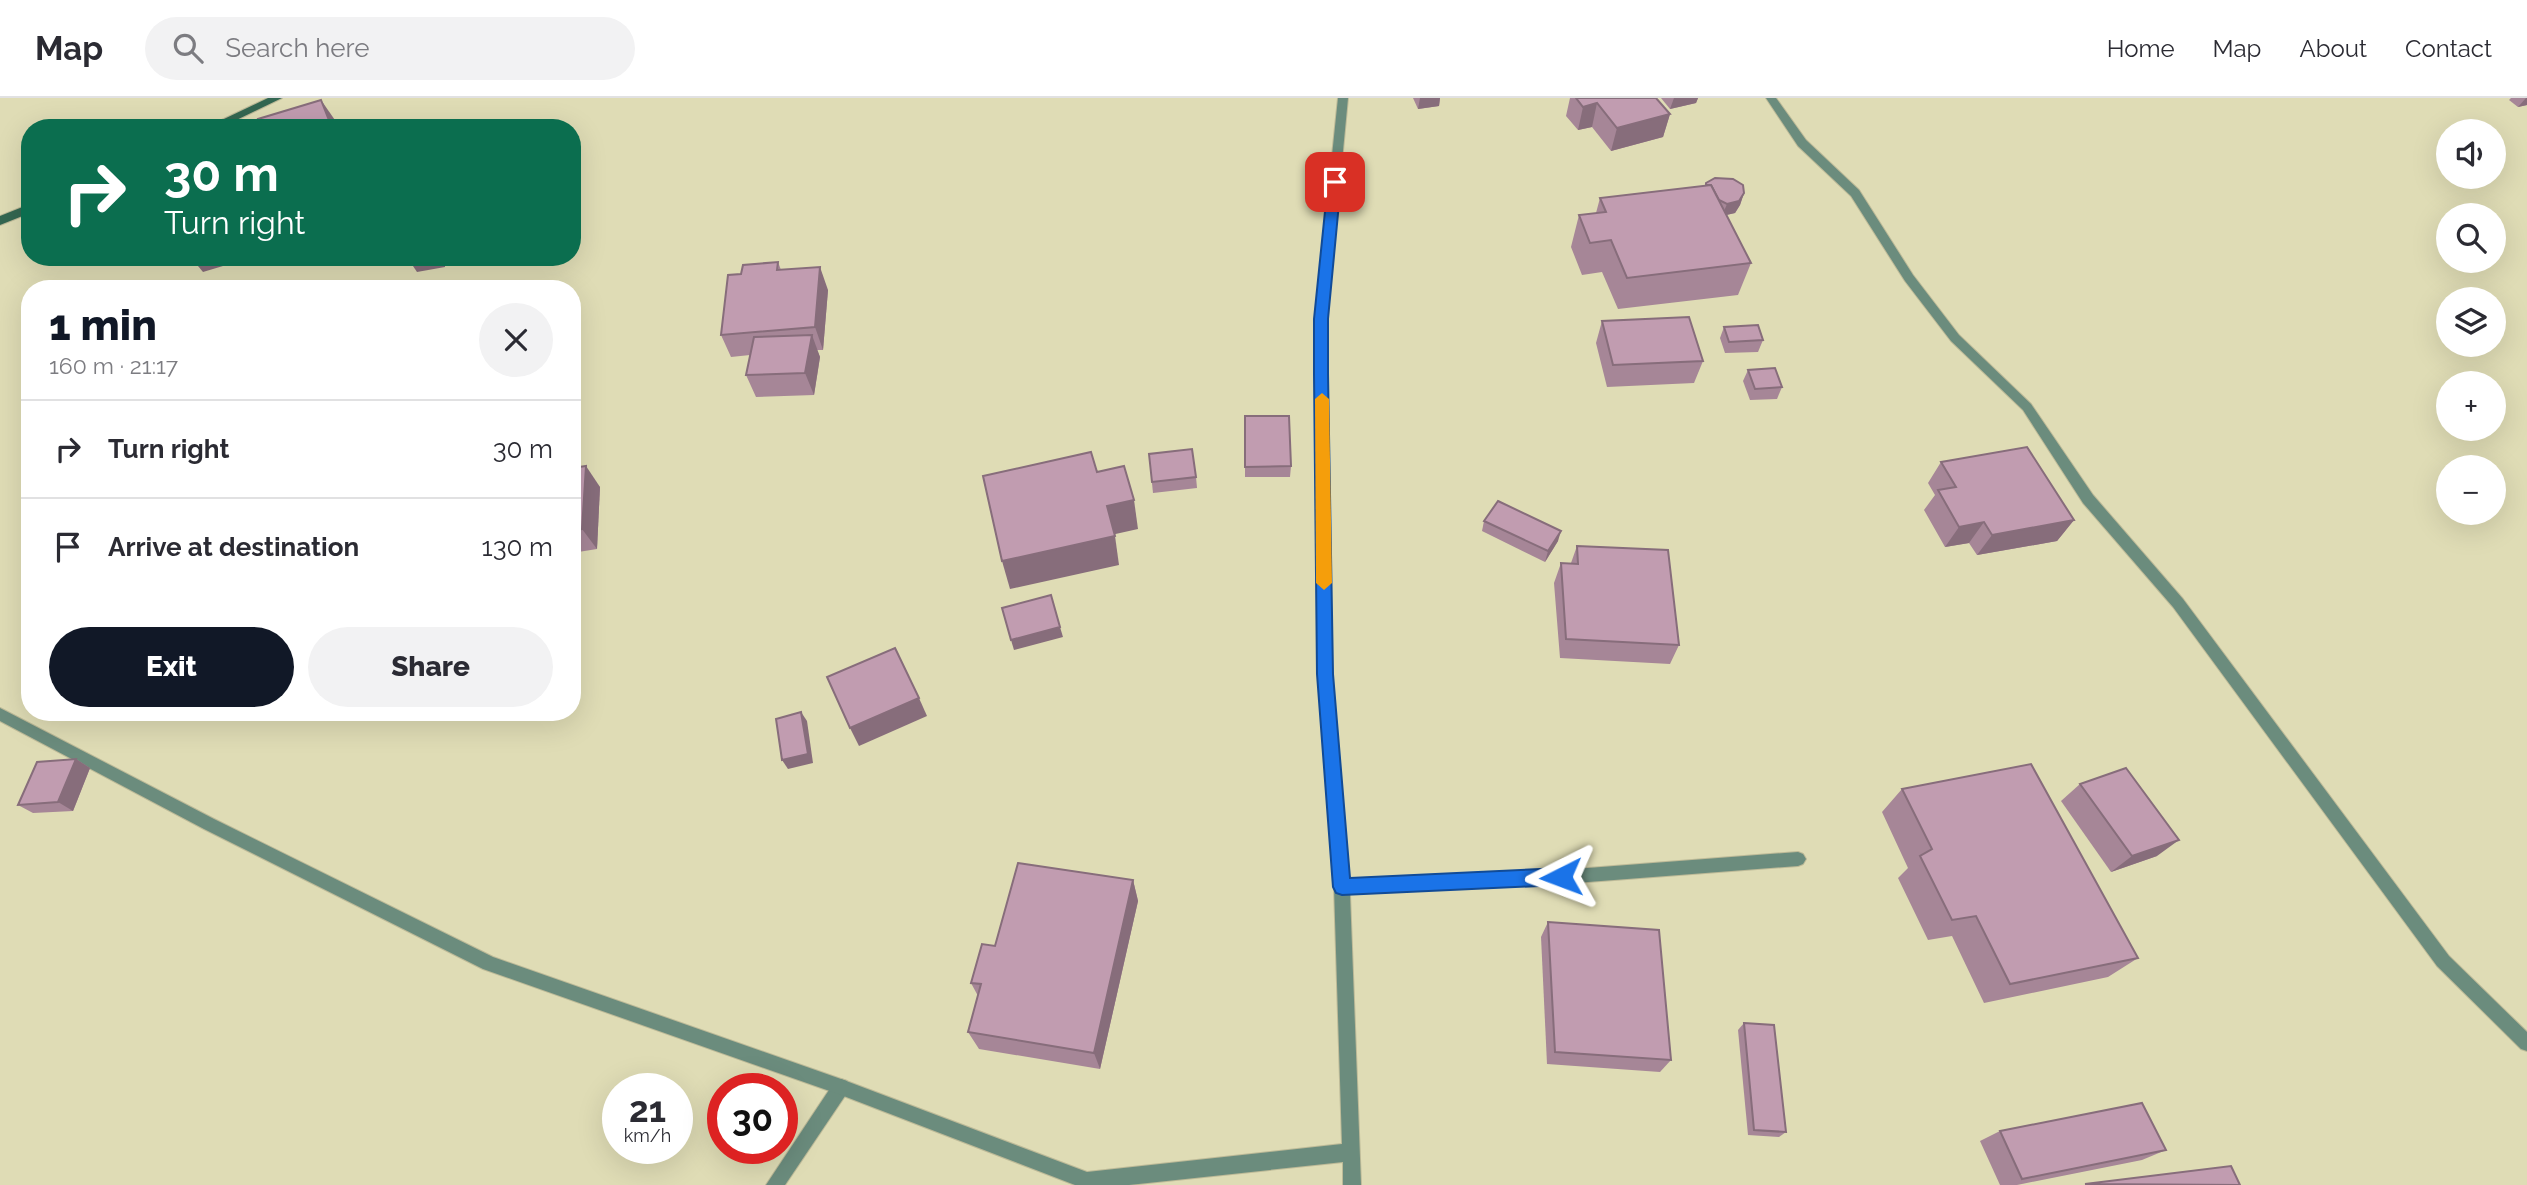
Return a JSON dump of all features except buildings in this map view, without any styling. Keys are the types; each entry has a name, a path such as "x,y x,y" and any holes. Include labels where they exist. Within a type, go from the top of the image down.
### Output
{"street":[{"path":"230,119 277,98"},
{"path":"1343,98 1321,319 1325,674 1342,887 1352,1185"},
{"path":"1771,98 1802,143 1855,193 1909,278 1955,338 2027,407 2088,499 2178,603 2443,961 2527,1043"},
{"path":"0,221 21,212"},
{"path":"0,714 209,824 489,964 841,1087 1087,1181 1351,1152"},
{"path":"1342,887 1588,875 1798,859"},
{"path":"775,1185 841,1087"}],"slow traffic":[{"path":"1322,399 1324,583"}],"route":[{"path":"1335,182 1321,319 1321,374 1325,674 1342,887 1561,877"}]}
